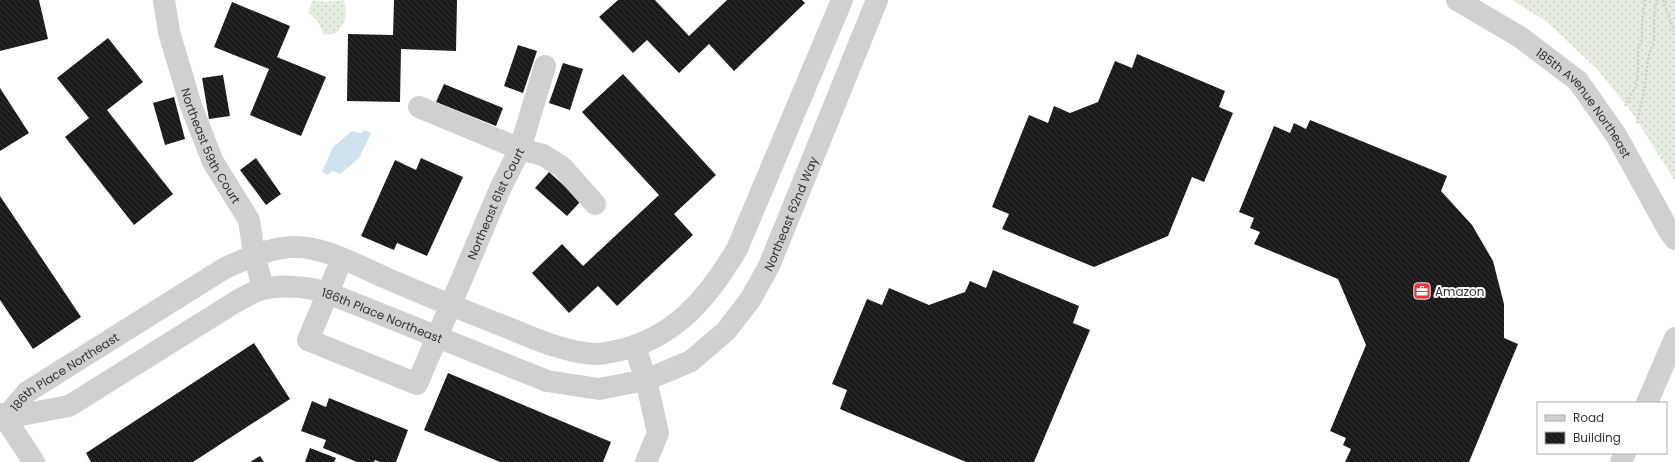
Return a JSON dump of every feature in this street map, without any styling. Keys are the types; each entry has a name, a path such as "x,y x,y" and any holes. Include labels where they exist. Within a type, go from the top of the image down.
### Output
{"street":[{"name":"Northeast 59th Court","path":"164,0 170,32 191,106 213,162 249,220 254,254 263,288"},
{"path":"646,462 658,433 646,380 635,347 664,333 692,310 718,281 737,249 842,0"},
{"name":"Northeast 62nd Way","path":"646,380 691,361 726,331 750,300 769,266 878,0"},
{"name":"185th Avenue Northeast","path":"1457,0 1520,37 1578,81 1616,135 1669,230 1675,238"},
{"name":"Northeast 61st Court","path":"328,293 308,340 416,384 500,189 520,149 545,66"},
{"path":"419,107 520,149 543,156 562,167 595,204"},
{"name":"186th Place Northeast","path":"2,418 27,392 225,268 254,254 297,247 324,252 450,305 556,347 598,354 635,347"},
{"path":"328,293 342,259"},
{"name":"186th Place Northeast","path":"2,418 69,406 237,301 263,288 302,287 328,293 547,381 599,389 646,380"},
{"path":"1647,402 1675,338"},
{"path":"2,418 34,462"}],"path":[{"path":"1623,110 1636,86 1638,50 1642,36 1645,0"},
{"path":"1636,130 1644,91 1649,54 1654,42 1654,19 1657,0"},
{"path":"1663,0 1675,34"}],"shaded area":[{"path":"313,0 326,2 344,0 346,10 345,18 337,33 324,35 318,22 308,12"},
{"path":"1512,0 1675,0 1675,181 1633,114 1597,69 1547,22"}],"water":[{"path":"365,130 371,133 359,158 340,174 332,171 328,175 322,172 333,147 352,131 361,133"}],"building":[{"path":"0,0 39,0 48,39 0,51"},
{"path":"394,0 457,0 456,51 401,49 400,102 347,101 348,34 393,35"},
{"path":"618,0 655,0 689,36 727,0 802,0 805,3 734,71 709,44 679,73 647,40 633,53 599,17"},
{"path":"232,2 290,26 277,57 326,77 301,136 250,115 269,69 214,47"},
{"path":"108,38 143,82 107,110 173,194 134,225 65,137 89,118 57,78"},
{"path":"518,45 537,51 523,93 504,86"},
{"path":"1137,54 1225,91 1219,107 1233,113 1204,182 1192,177 1168,236 1094,267 1002,229 1009,214 992,207 1029,115 1048,123 1054,106 1070,113 1098,102 1115,61 1132,68"},
{"path":"563,63 583,69 570,110 549,103"},
{"path":"623,74 716,175 674,214 693,235 617,306 598,286 569,313 532,273 562,244 583,266 659,195 582,112"},
{"path":"223,75 230,116 209,119 202,78"},
{"path":"444,84 503,108 496,126 436,102"},
{"path":"0,88 29,133 0,151"},
{"path":"174,97 185,139 165,145 153,103"},
{"name":"Amazon","path":"1310,120 1447,176 1441,191 1472,225 1493,261 1504,304 1504,338 1518,344 1469,462 1345,462 1351,449 1343,445 1346,438 1330,431 1366,345 1338,279 1254,244 1260,232 1250,228 1254,218 1239,212 1274,126 1290,133 1294,123 1306,129"},
{"path":"256,158 281,194 266,205 240,170"},
{"path":"421,158 463,177 427,256 397,243 394,250 361,236 395,160 416,170"},
{"path":"549,172 581,201 567,216 535,188"},
{"path":"0,196 81,317 33,349 0,300"},
{"path":"993,270 1079,306 1073,323 1090,330 1034,462 966,462 840,409 847,390 832,384 867,299 882,305 889,288 929,305 965,292 970,281 986,288"},
{"path":"254,343 290,399 193,462 91,462 86,453"},
{"path":"448,373 611,442 603,462 500,462 424,430"},
{"path":"329,398 408,430 396,462 380,462 375,460 374,462 357,462 323,448 326,440 301,431 312,401 326,407"},
{"path":"310,448 336,458 334,462 305,462"},
{"path":"260,456 264,462 250,462"}],"place":[{"name":"Amazon","path":"1422,291"}]}
